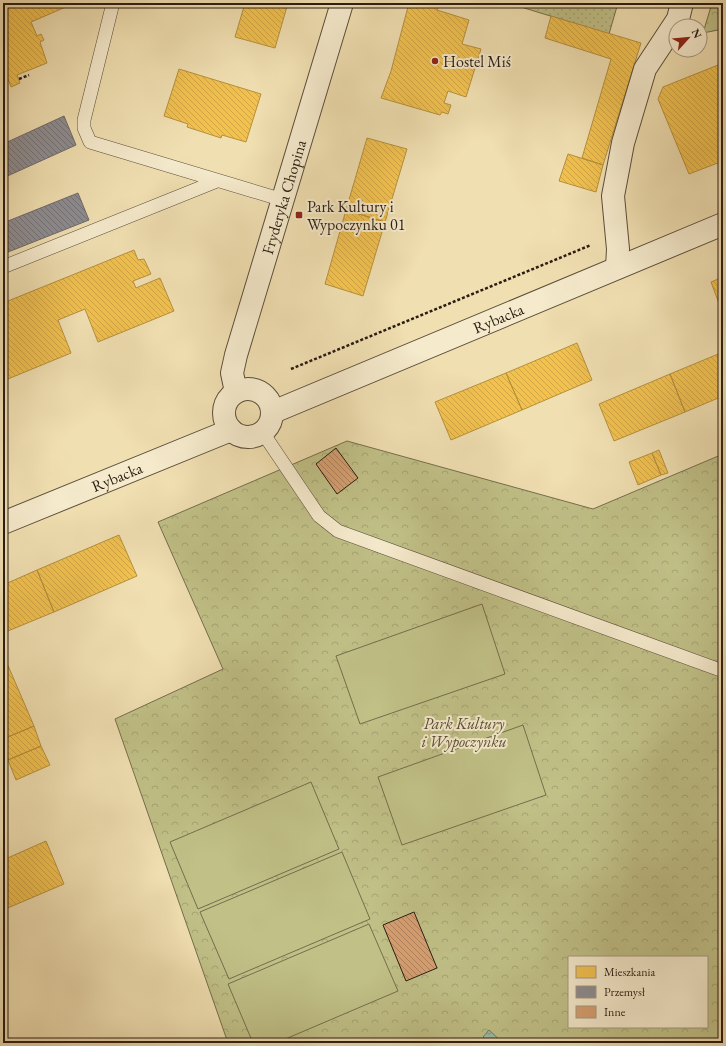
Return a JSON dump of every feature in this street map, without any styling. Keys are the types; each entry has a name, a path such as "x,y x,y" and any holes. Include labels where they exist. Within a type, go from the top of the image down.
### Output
{"street":[{"name":"Fryderyka Chopina","path":"236,392 232,380 236,355 342,3"},
{"path":"617,268 617,234 613,196 623,143 645,69 678,19 682,3"},
{"name":"Rybacka","path":"273,412 723,224"},
{"path":"247,389 263,393 269,400 273,412 271,424 263,433 245,438 231,430 224,417 226,402 236,392 247,389"},
{"name":"Rybacka","path":"3,523 231,430"}],"lane":[{"path":"113,3 84,120 84,128 90,142 283,200"},
{"path":"3,267 217,181"},
{"path":"263,433 319,516 338,532 723,671"}],"path":[{"path":"19,79 29,75"},
{"path":"290,369 617,234"}],"green space":[{"path":"508,3 618,3 609,34"},
{"path":"712,3 723,3 723,29 708,32 708,18"},
{"name":"Park Kultury i Wypoczynku","path":"347,441 593,509 723,454 723,1043 228,1043 115,719 223,669 158,522"},
{"path":"482,604 505,674 360,724 336,656"},
{"path":"523,725 546,795 402,845 378,777"},
{"path":"311,782 339,849 198,909 170,842"},
{"path":"342,852 370,919 229,979 200,912"},
{"path":"369,924 398,991 276,1043 253,1043 228,984"}],"water":[{"path":"489,1030 503,1043 489,1043 483,1037"}],"building: Mieszkania":[{"path":"8,3 75,3 31,22 37,36 41,34 44,40 40,42 47,63 17,75 20,83 11,87 8,79 3,81 3,8 9,5"},
{"path":"245,3 288,3 275,48 235,37"},
{"name":"Hostel Miś","path":"409,3 425,6 426,3 433,3 438,5 437,10 469,20 462,44 481,49 466,97 448,91 444,103 451,105 448,114 442,112 440,115 381,98 391,71"},
{"path":"551,16 641,43 603,165 582,158 611,59 545,38"},
{"path":"723,63 723,161 689,174 658,99 663,87"},
{"path":"179,69 261,94 246,142 222,135 221,138 187,127 188,124 164,116"},
{"path":"367,138 407,149 385,222 346,210"},
{"path":"568,154 603,165 596,192 559,181"},
{"path":"346,210 385,222 363,296 325,284"},
{"path":"134,250 138,260 144,259 151,274 133,281 136,288 160,278 174,311 98,342 85,309 58,320 71,353 3,381 3,342 8,341 5,334 3,335 3,303"},
{"path":"723,277 723,314 711,282"},
{"path":"577,343 592,380 522,410 506,373"},
{"path":"723,352 723,396 685,412 670,374"},
{"path":"506,373 522,410 451,440 435,402"},
{"path":"670,374 685,412 614,441 599,404"},
{"path":"659,450 668,473 661,475 652,453"},
{"path":"652,453 661,475 638,485 629,462"},
{"path":"119,535 137,576 54,612 37,570"},
{"path":"37,570 54,612 3,633 3,585"},
{"path":"3,654 34,726 3,739"},
{"path":"34,726 41,746 8,760 3,748 3,739"},
{"path":"41,746 50,765 16,780 8,760"},
{"path":"46,841 64,884 3,910 3,860"}],"building: Przemysł":[{"path":"64,116 76,145 3,178 3,144"},
{"path":"78,193 89,220 3,254 3,223"}],"building: Inne":[{"path":"336,448 358,478 337,494 316,464"},
{"path":"414,912 437,968 406,981 383,925"}],"place":[{"name":"Hostel Miś","path":"435,61"},
{"name":"Park Kultury i Wypoczynku 01","path":"299,215"}]}
